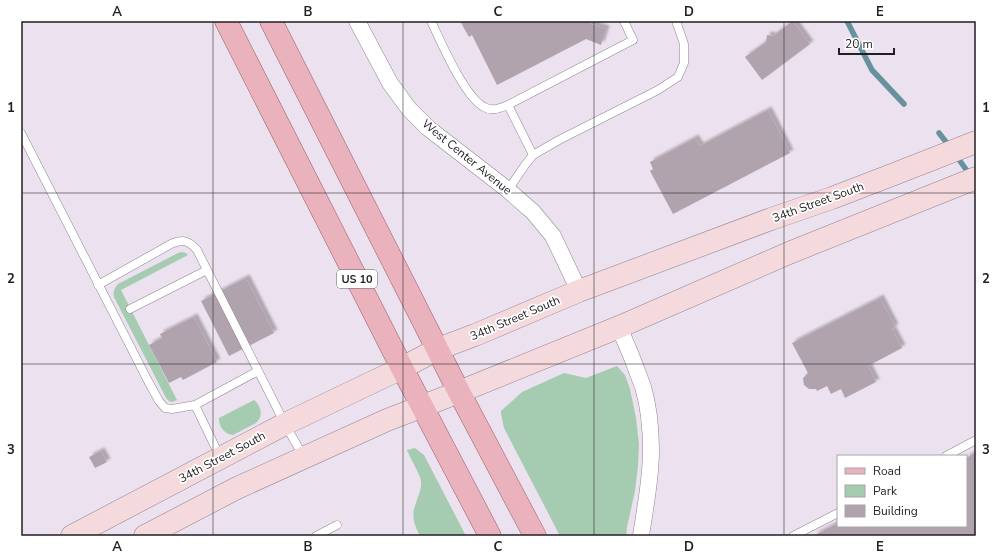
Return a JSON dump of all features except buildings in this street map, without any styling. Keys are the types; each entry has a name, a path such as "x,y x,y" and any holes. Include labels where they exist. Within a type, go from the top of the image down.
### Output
{"main road":[{"name":"US 10","path":"226,21 402,368 490,536"},
{"path":"272,21 459,392 535,536"},
{"name":"34th Street South","path":"73,536 220,457 438,349 579,291 771,219 832,198 976,142"},
{"path":"146,536 237,488 387,420 619,327 789,253 976,178"}],"street":[{"name":"West Center Avenue","path":"357,21 390,84 409,108 428,128 508,190 533,212 553,236 579,291"},
{"path":"619,327 631,354 643,388 650,421 651,452 642,536"}],"lane":[{"path":"431,21 461,80 472,97 484,107 494,110 508,106 633,40 624,21"},
{"path":"508,190 533,155 559,140 658,90 678,77 684,63 684,44 676,21"},
{"path":"508,106 533,155"},
{"path":"21,133 158,401 165,408 172,409 195,405 258,371"},
{"path":"98,285 171,244 178,241 185,241 191,244 197,250 285,424 304,457"},
{"path":"130,309 207,270"},
{"path":"195,405 220,457"},
{"path":"948,455 976,440"},
{"path":"793,536 837,513"},
{"path":"316,536 337,525"}],"green space":[{"path":"182,252 188,255 121,290 177,400 170,402 114,297 114,293 118,284"},
{"path":"617,366 625,375 630,389 636,418 639,444 635,491 626,536 560,536 504,428 501,411 522,392 564,373 586,378"},
{"path":"254,400 261,411 260,417 256,423 233,435 225,432 221,427 219,418"},
{"path":"415,448 424,455 466,536 420,536 415,525 413,514 420,491 421,481 407,450"}],"waterway":[{"path":"847,21 872,70 904,104"},
{"path":"939,133 950,147"},
{"path":"955,154 970,175"}]}
